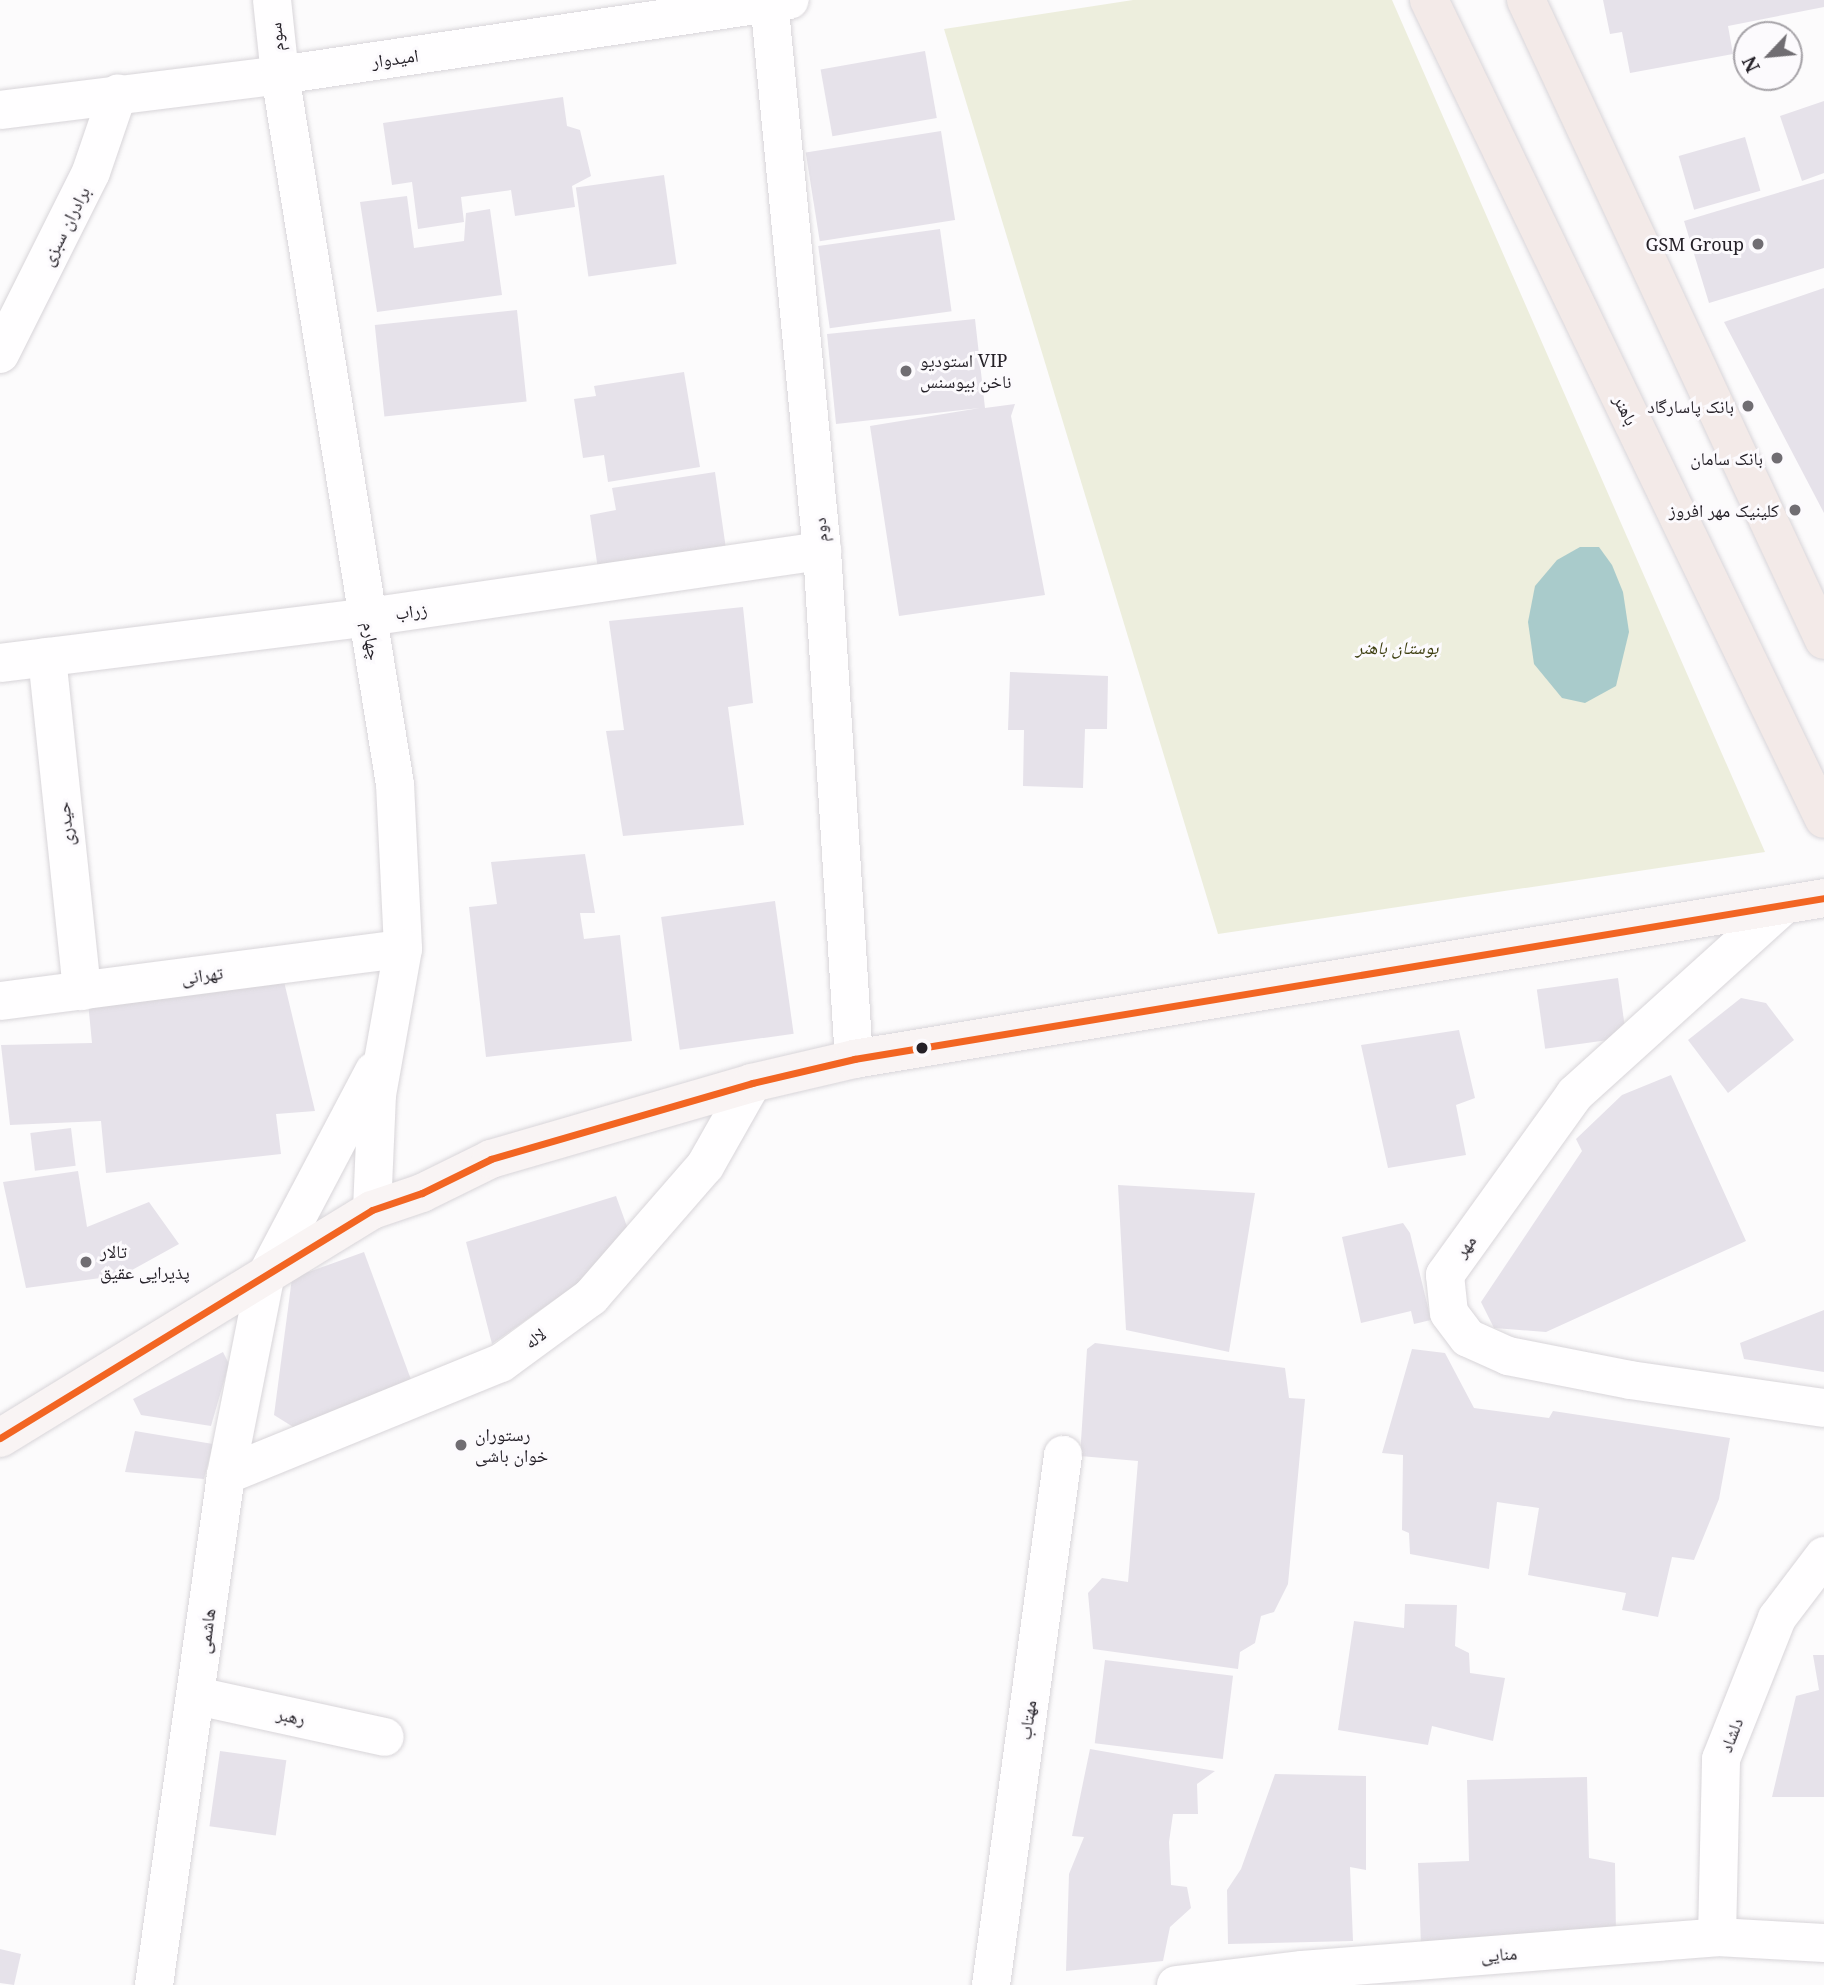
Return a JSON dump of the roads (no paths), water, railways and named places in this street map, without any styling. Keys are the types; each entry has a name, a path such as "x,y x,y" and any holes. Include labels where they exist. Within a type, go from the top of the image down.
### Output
{"main road":[{"name":"باهنر","path":"1429,0 1824,819"},
{"path":"1526,0 1824,640"},
{"path":"0,1438 372,1210 422,1193 491,1159 752,1083 853,1059 1824,898"}],"street":[{"name":"سوم","path":"271,0 280,75"},
{"name":"امیدوار","path":"0,110 118,93 280,75 776,1"},
{"name":"دوم","path":"776,1 822,551 853,1059"},
{"name":"چهارم","path":"280,75 395,784 403,949 377,1095 372,1210"},
{"name":"برادران سبزی","path":"0,354 91,172 118,93"},
{"name":"زراب","path":"0,663 368,617 822,551"},
{"name":"حیدری","path":"47,657 82,991"},
{"name":"مهر","path":"1784,905 1575,1094 1445,1275 1449,1313 1468,1338 1508,1356 1630,1380 1824,1408"},
{"name":"تهرانی","path":"0,1000 403,949"},
{"name":"هاشمی","path":"154,1985 197,1696 226,1475 265,1278 385,1050"},
{"name":"لاله","path":"226,1475 501,1363 591,1297 705,1166 752,1083"},
{"name":"مهتاب","path":"991,1985 1063,1455"},
{"name":"دلشاد","path":"1717,1937 1721,1759 1777,1618 1824,1556"},
{"name":"رهبر","path":"197,1696 385,1737"},
{"name":"منایی","path":"1176,1985 1302,1970 1717,1937 1824,1943"}],"water":[{"path":"1580,547 1599,547 1612,565 1623,592 1629,632 1616,686 1585,703 1562,698 1534,664 1528,622 1535,586 1557,560"}],"place":[{"name":"GSM Group","path":"1758,244"},
{"name":"استودیو VIP ناخن بیوسنس","path":"906,371"},
{"name":"بانک پاسارگاد","path":"1748,406"},
{"name":"بانک سامان","path":"1777,458"},
{"name":"کلینیک مهر افروز","path":"1795,510"},
{"name":"تالار پذیرایی عقیق","path":"86,1262"},
{"name":"رستوران خوان باشی","path":"461,1445"}],"park label":[{"name":"بوستان باهنر","path":"1397,647"}]}
